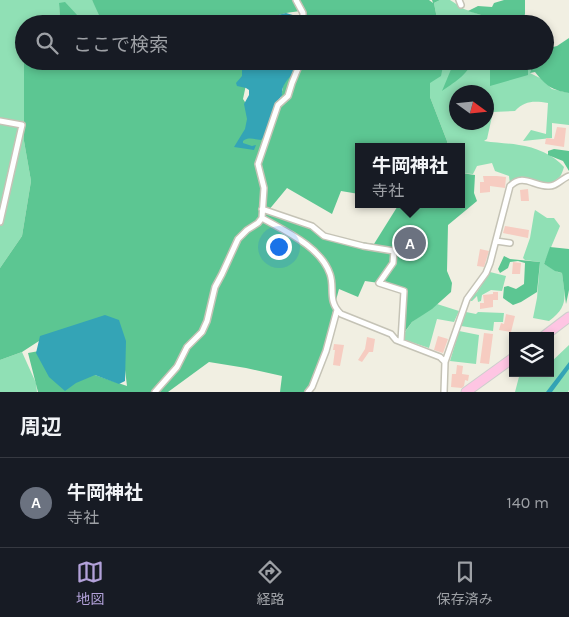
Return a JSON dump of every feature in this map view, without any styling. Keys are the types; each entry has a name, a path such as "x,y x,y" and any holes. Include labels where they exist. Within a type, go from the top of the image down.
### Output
{"main road":[{"path":"549,332 569,317"},
{"path":"466,392 509,361"}],"street":[{"path":"296,0 303,15"},
{"path":"155,392 177,367 187,347 202,332 207,322 215,287 238,239 262,218 264,188 258,164 278,105 288,96 297,70"},
{"path":"0,121 22,125 0,222"},
{"path":"444,392 445,362 467,299 486,273 490,263 510,186 515,181 522,180 549,187 556,185 562,178 569,176"},
{"path":"262,209 312,226 324,236 363,246 394,251 393,263 379,283 404,291 401,341"},
{"path":"262,218 316,252 325,263 331,275 333,302 341,314 391,334 396,340 440,357 445,362"},
{"path":"496,241 510,243"},
{"path":"308,392 312,387 326,351 337,310"}],"green space":[{"path":"0,0 92,0 100,15 77,15 59,3 60,15 15,15 15,70 30,70 24,141 31,181 22,236 0,268"},
{"path":"92,0 295,0 300,11 279,15 99,15"},
{"path":"296,0 429,0 433,3 432,0 440,0 434,3 436,15 301,15"},
{"path":"440,0 450,0 464,9 481,15 436,15 434,3"},
{"path":"504,0 525,0 525,15 481,15 468,11 478,6 492,7 494,3"},
{"path":"65,2 77,15 60,15 59,3"},
{"path":"569,38 569,93 554,89 546,84 535,72 530,73 530,70 554,70 554,47"},
{"path":"24,70 249,70 243,99 249,108 248,117 280,101 284,82 291,70 442,70 441,76 430,83 430,97 447,143 355,143 355,193 341,191 332,214 287,188 268,211 312,226 327,237 374,244 396,208 465,208 465,174 475,175 474,193 477,201 448,225 447,271 452,283 451,292 432,309 412,322 401,337 404,291 379,283 365,281 358,297 339,289 332,315 326,351 308,392 280,392 282,376 209,362 168,392 38,392 28,353 39,351 95,375 127,386 124,362 39,341 22,352 0,360 0,268 22,236 31,181 24,141"},
{"path":"437,70 530,70 530,73 540,78 552,89 569,93 569,125 552,123 552,138 523,141 531,130 546,134 548,103 530,102 515,111 494,112 494,85 449,85 449,130 489,130 487,139 484,141 525,146 550,155 564,167 555,185 546,186 520,178 510,184 509,176 495,171 492,163 477,166 473,174 465,173 465,143 447,143 430,97 430,82"},
{"path":"451,70 467,70 464,75 442,91"},
{"path":"490,70 528,70 528,75 490,85"},
{"path":"554,149 569,151 569,171 563,161 548,155 548,151"},
{"path":"535,210 547,218 554,218 560,226 544,264 562,273 564,300 560,311 549,321 533,318 540,262 523,258 530,238"},
{"path":"550,247 569,249 569,290 566,304 562,273 544,264"},
{"path":"504,256 510,259 540,262 537,292 513,305 503,298 504,287 508,286 516,289 524,284 525,263 518,261 510,262 508,268 500,273 498,269"},
{"path":"490,272 506,276 502,291 491,290 482,295 481,301 478,302 477,296 470,301 472,295 477,292"},
{"path":"437,304 459,311 454,322 437,319 429,348 405,340 405,332 412,322"},
{"path":"466,312 476,314 478,312 504,313 503,322 494,322 493,331 461,326"},
{"path":"459,331 479,335 476,364 450,361"},
{"path":"569,345 568,392 515,392 519,377 554,377 554,359"},
{"path":"22,352 36,383 37,392 0,392 0,360"}],"water":[{"path":"242,70 295,70 284,86 273,121 265,135 261,140 249,139 243,141 243,143 252,146 256,145 254,150 234,147 245,129 247,119 244,104 249,95 249,90 237,86 236,83 242,76"},
{"path":"105,315 119,320 126,341 125,381 119,384 95,375 76,383 65,391 49,377 36,353 40,336"},
{"path":"569,362 569,369 552,392 546,392"}],"building":[{"path":"557,127 566,128 564,147 545,144 546,138 554,139"},
{"path":"483,176 506,177 505,188 490,186 490,192 480,193 480,182 484,182"},
{"path":"528,189 529,201 521,201 520,190"},
{"path":"505,226 529,230 528,238 503,233"},
{"path":"408,237 416,239 413,249 405,247"},
{"path":"480,249 489,251 484,267 477,266"},
{"path":"513,262 521,263 520,274 512,274"},
{"path":"493,292 498,292 498,300 493,300 493,307 480,309 480,303 484,303 483,295 493,294"},
{"path":"506,314 515,316 511,332 499,330 501,323 504,324"},
{"path":"484,333 493,334 489,364 480,363"},
{"path":"438,336 448,339 443,353 434,350"},
{"path":"367,337 375,339 373,352 369,352 362,362 358,360 365,349"},
{"path":"334,344 344,345 340,366 333,365"},
{"path":"457,365 463,366 462,374 469,375 468,381 465,380 462,388 451,387 452,374 456,374"}],"place":[{"name":"牛岡神社","path":"410,243"}]}
